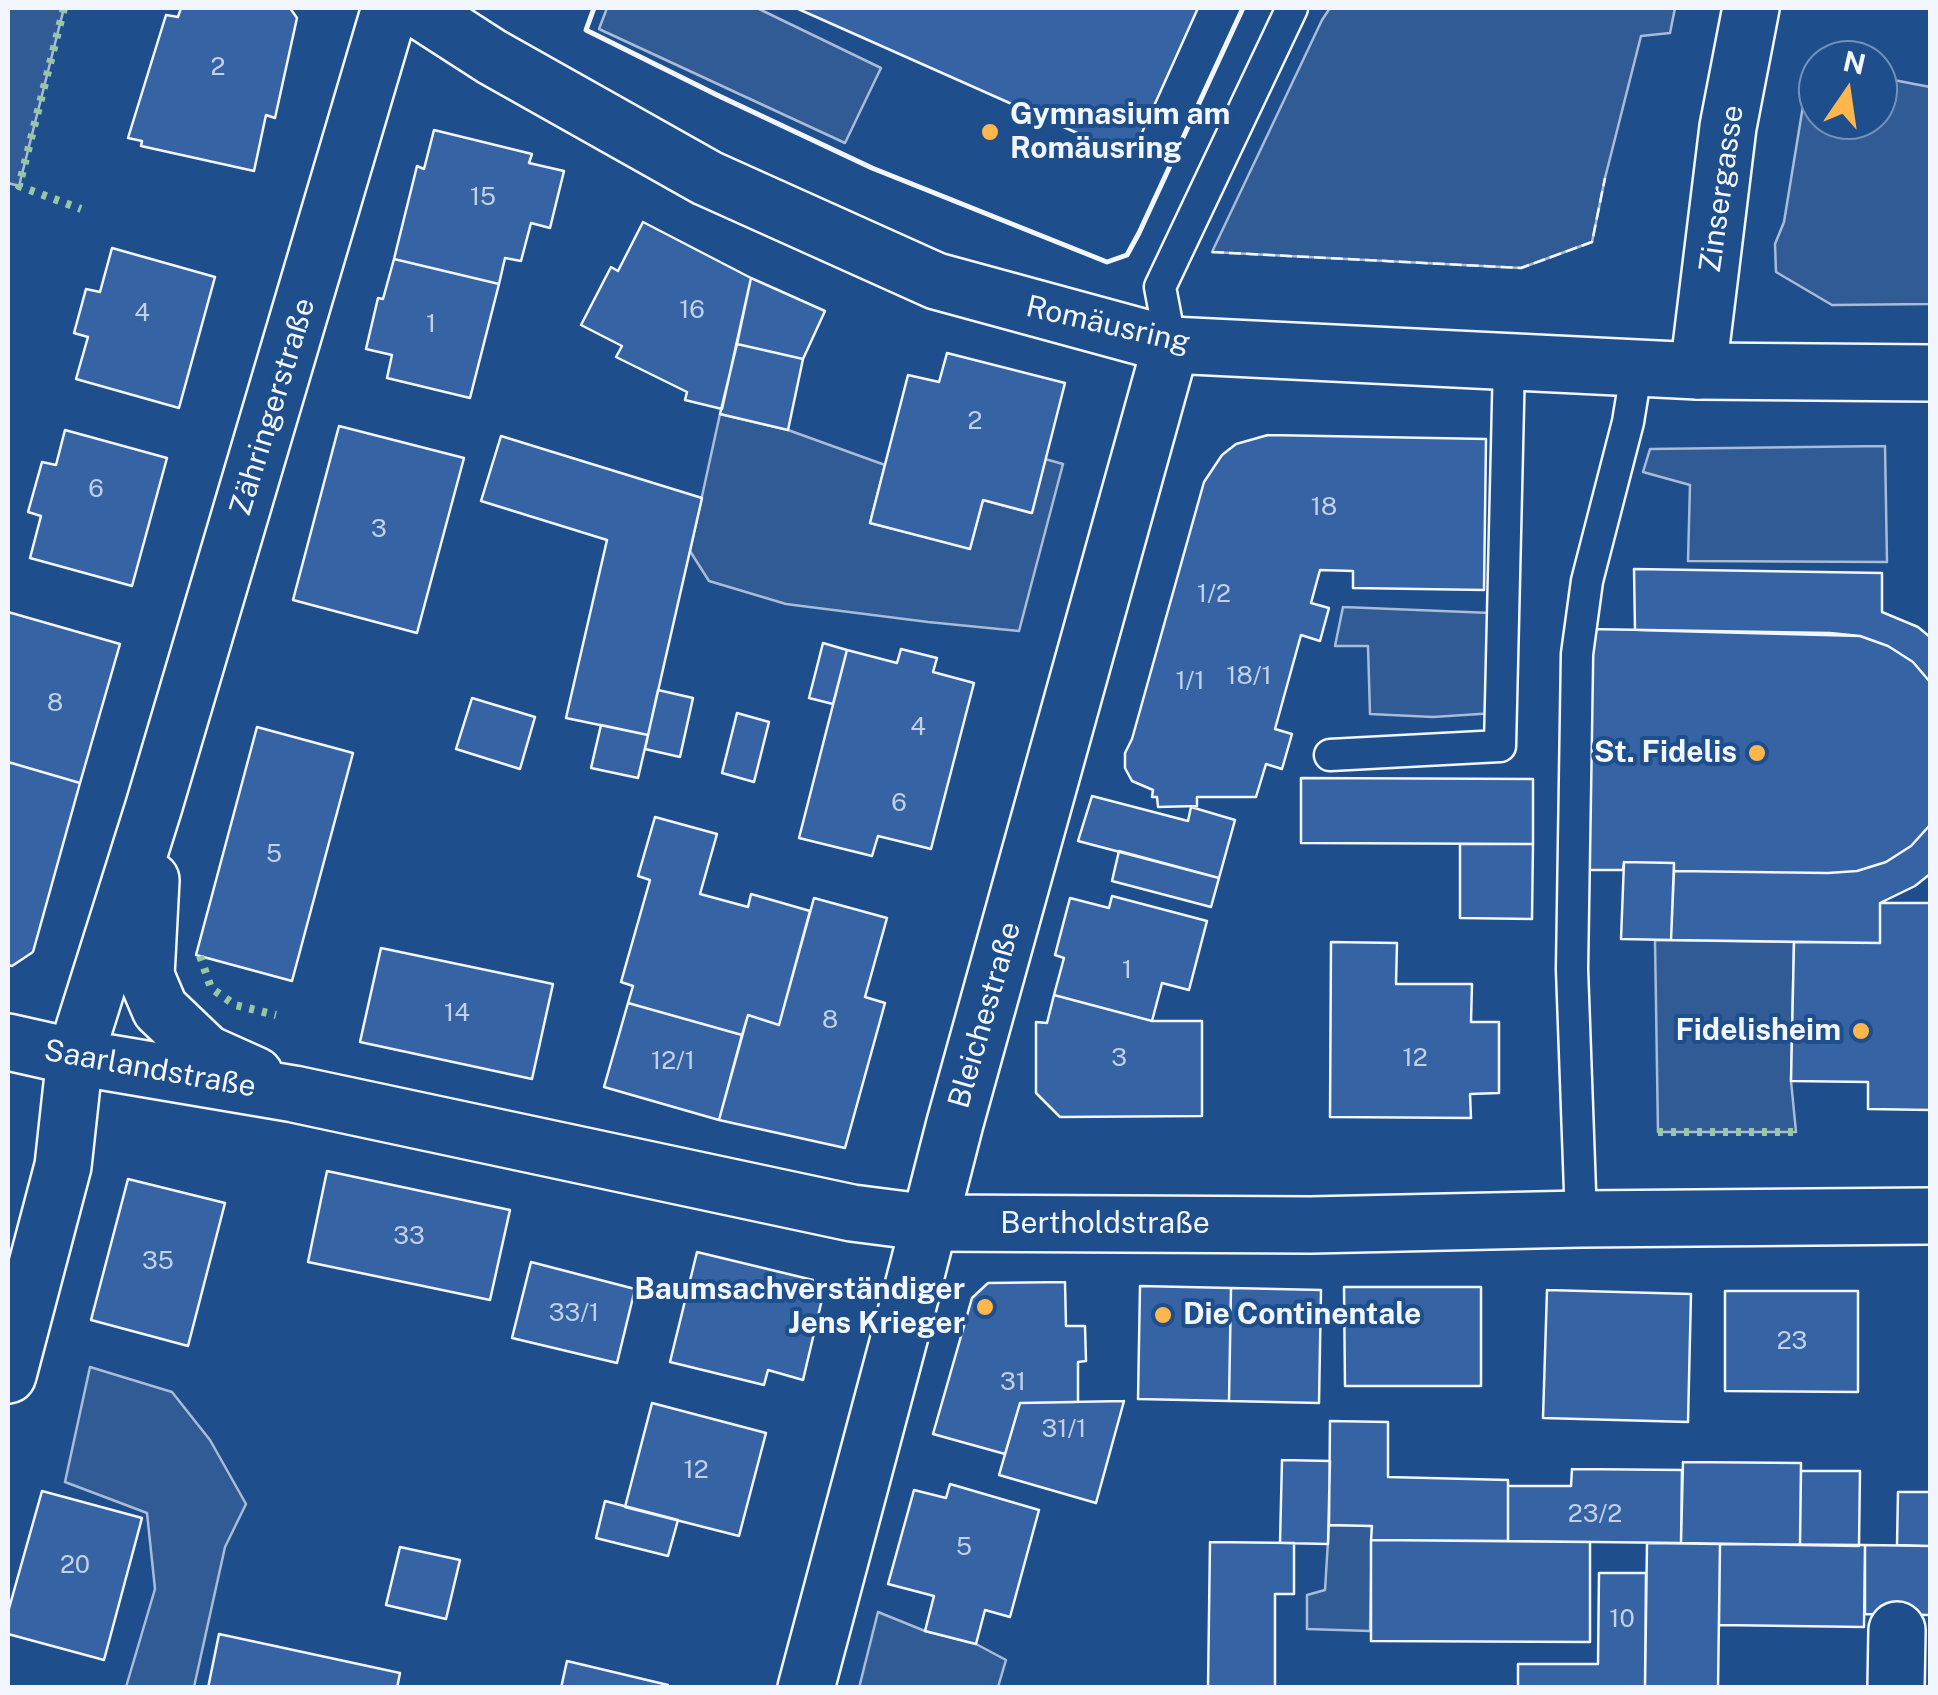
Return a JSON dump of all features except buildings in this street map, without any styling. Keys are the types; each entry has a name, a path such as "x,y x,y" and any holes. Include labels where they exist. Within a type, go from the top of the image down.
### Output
{"main road":[{"name":"Zähringerstraße","path":"8,1374 63,1166 75,1057 154,806 390,8"},
{"name":"Romäusring","path":"416,8 492,57 707,178 936,280 1172,346 1698,370 1930,373"},
{"name":"Zinsergasse","path":"1698,370 1728,127 1751,8"},
{"name":"Bleichestraße","path":"806,1688 954,1123 1172,346"},
{"name":"Zähringerstraße","path":"154,806 146,976 160,1010 206,1052 294,1094"},
{"name":"Saarlandstraße","path":"8,1042 294,1094"},
{"name":"Bertholdstraße","path":"294,1094 852,1213 930,1223 1311,1225 1930,1216"},
{"path":"1896,1688 1897,1630"}],"lane":[{"path":"1172,346 1160,287 1292,8"},
{"path":"1330,755 1500,746 1509,362"},
{"path":"1581,1219 1572,968 1577,654 1587,581 1628,422 1638,367"}],"shaded area":[{"path":"8,8 64,8 19,186 8,183"},
{"path":"607,8 757,8 881,68 845,143 599,29"},
{"path":"1330,8 1675,8 1670,33 1641,36 1592,242 1521,268 1212,252"},
{"path":"1898,81 1930,87 1930,304 1832,305 1776,272 1775,244 1784,222 1798,136 1798,140 1898,140"},
{"path":"720,414 788,430 885,465 870,523 970,548 983,500 1031,513 1045,459 1063,464 1019,631 786,604 709,581 690,551"},
{"path":"1885,446 1887,562 1688,561 1690,485 1643,472 1650,449"},
{"path":"1343,607 1491,613 1495,713 1433,717 1370,714 1368,646 1335,646"},
{"path":"1655,940 1794,942 1791,1081 1796,1132 1658,1132"},
{"path":"90,1367 172,1392 210,1440 246,1504 225,1547 194,1687 126,1687 155,1589 147,1513 65,1482"},
{"path":"1329,1525 1372,1526 1370,1631 1307,1629 1307,1595 1325,1590"},
{"path":"878,1612 925,1631 976,1644 1006,1660 998,1687 859,1688"}],"hedge":[{"path":"64,8 19,186 81,209"},
{"path":"200,956 211,988 235,1005 276,1015"},
{"path":"1658,1132 1796,1132"}],"fence":[{"path":"1212,252 1521,268 1592,242 1605,178"}],"wall":[{"path":"594,8 586,30 717,95 872,168 1107,262 1127,255 1139,233 1243,8"}],"place":[{"name":"Gymnasium am Romäusring","path":"990,132"},
{"name":"St. Fidelis","path":"1757,753"},
{"name":"Fidelisheim","path":"1861,1031"},
{"name":"Baumsachverständiger Jens Krieger","path":"985,1307"},
{"name":"Die Continentale","path":"1163,1315"}]}
